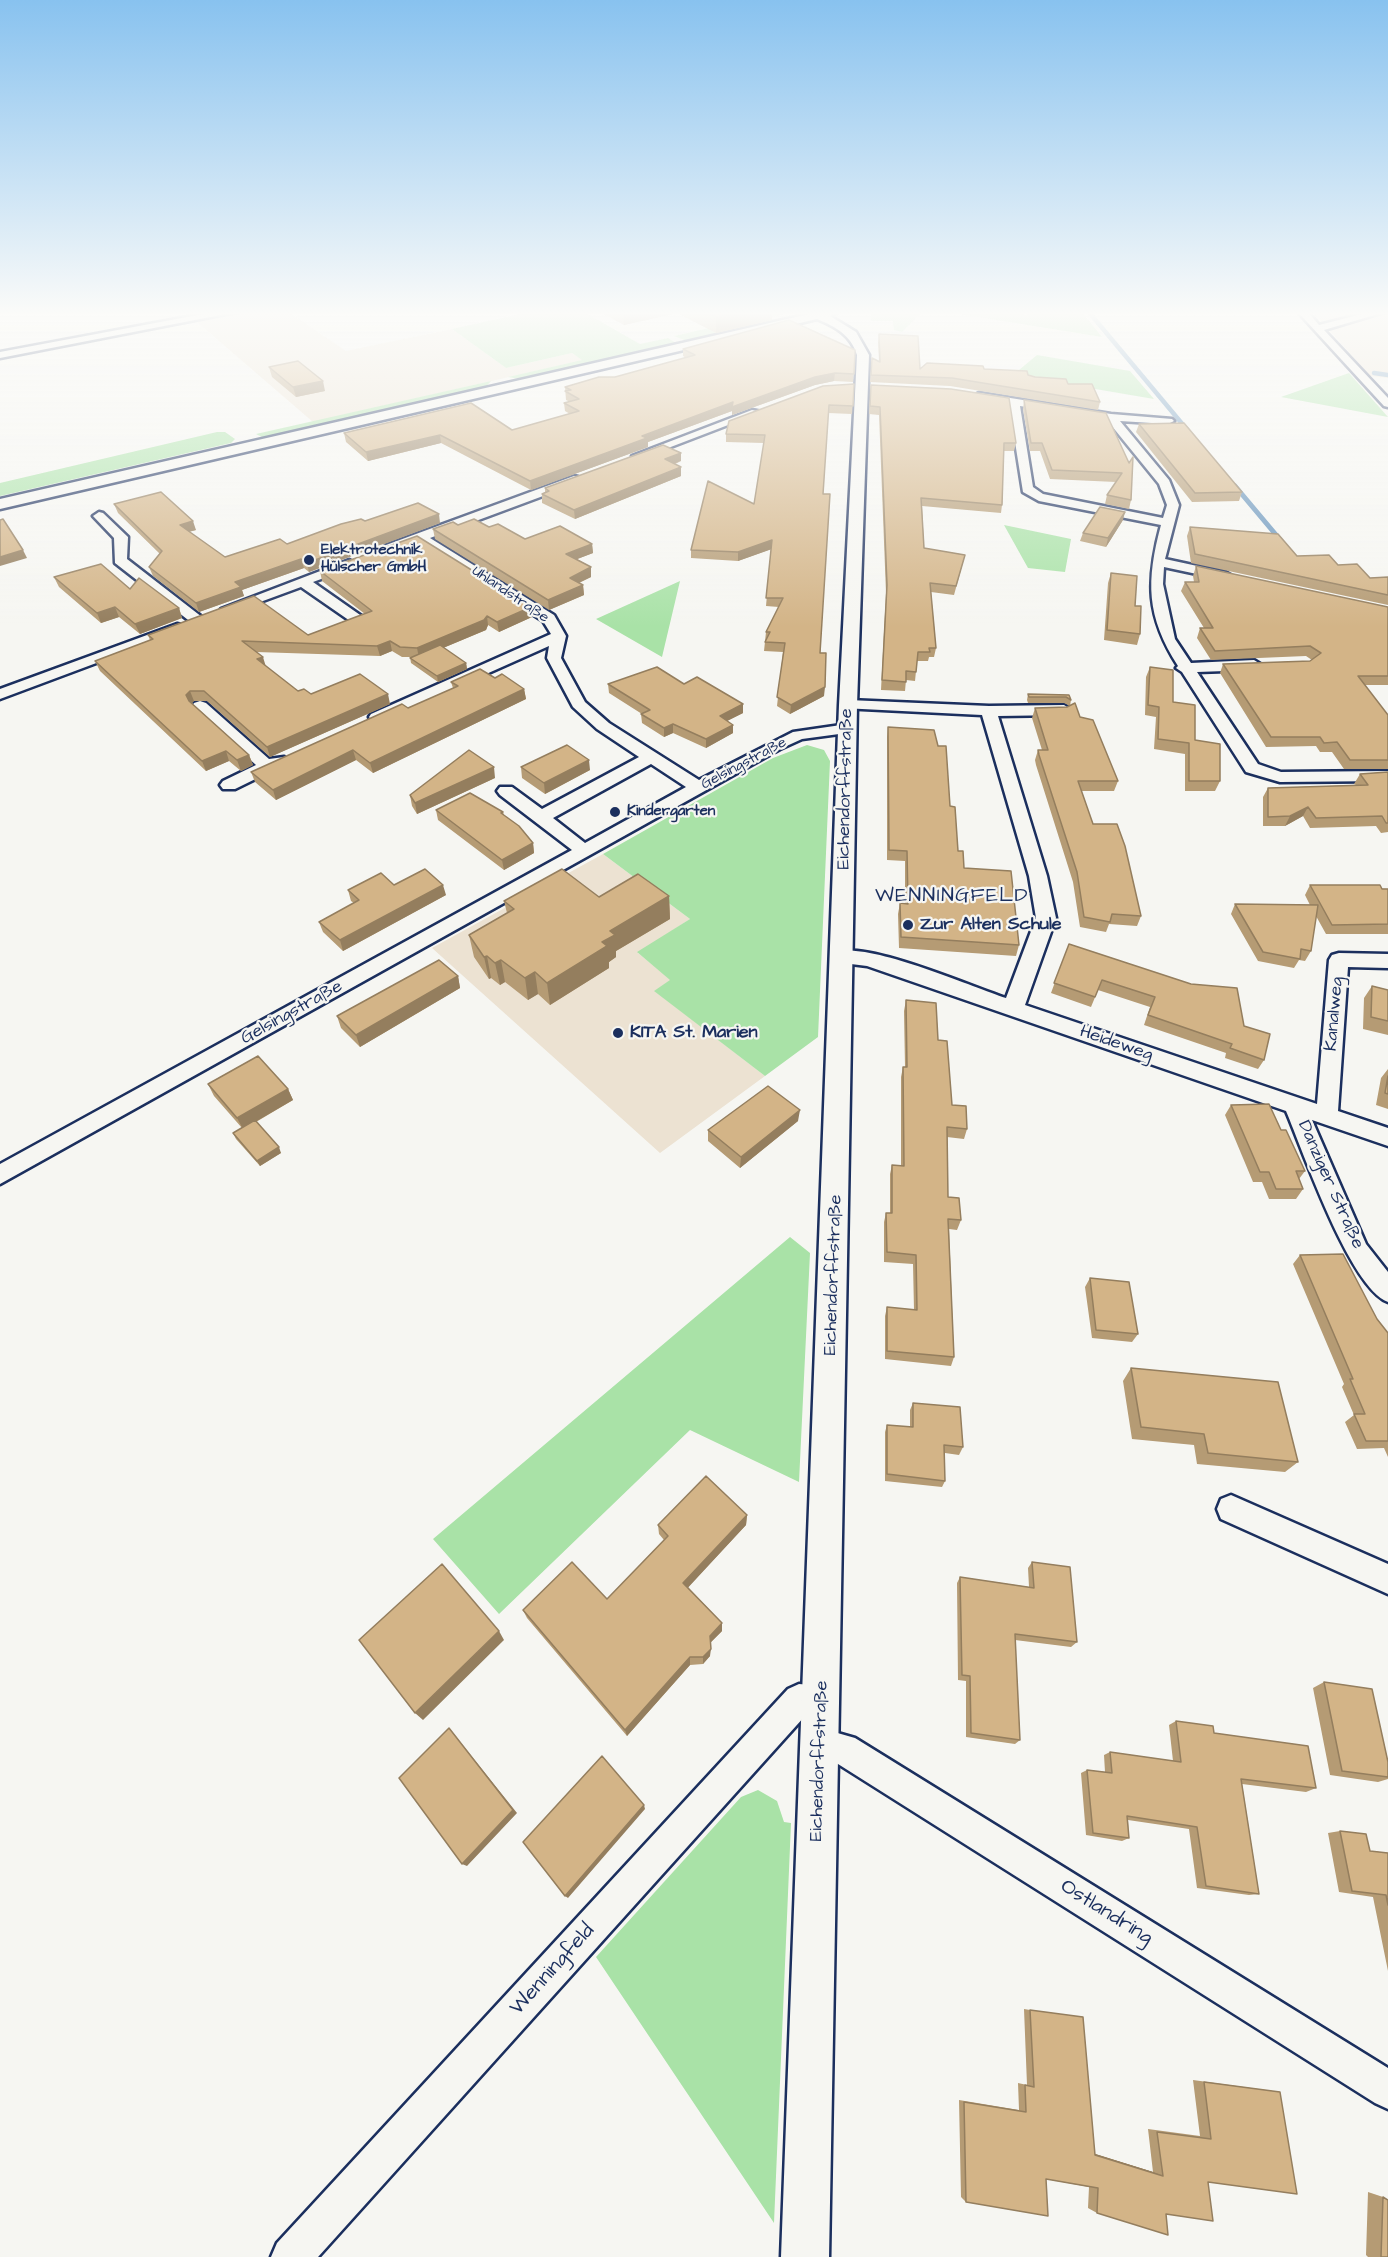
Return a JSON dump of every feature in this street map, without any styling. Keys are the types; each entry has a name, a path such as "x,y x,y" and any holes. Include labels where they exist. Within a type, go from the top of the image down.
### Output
{"street":[{"path":"0,504 376,416"},
{"path":"629,459 743,416"},
{"name":"Eichendorffstraße","path":"806,2257 848,705 860,416"},
{"path":"1016,416 1027,489 1039,497 1170,523"},
{"path":"1108,416 1168,421"},
{"path":"1112,417 1165,483 1173,505 1158,562 1156,584 1168,639 1184,668 1252,768 1280,777 1388,776"},
{"path":"0,694 584,476"},
{"path":"99,516 121,537 120,560 208,616"},
{"name":"Uhlandstraße","path":"419,537 549,618 559,636 554,658 579,704 603,726 699,788"},
{"path":"1158,562 1239,579"},
{"path":"302,581 358,620"},
{"path":"364,723 559,636"},
{"path":"1184,668 1273,664"},
{"path":"848,705 989,711 1064,710"},
{"path":"200,706 267,766"},
{"path":"989,711 1038,876 1046,918 1013,1008"},
{"name":"Gelsingstraße","path":"0,1175 774,746 800,735 848,729"},
{"path":"229,784 289,756"},
{"path":"541,817 651,757"},
{"path":"506,791 584,851"},
{"name":"Heideweg","path":"842,957 869,959 1388,1137"},
{"name":"Kanalweg","path":"1327,1116 1339,960 1388,961"},
{"name":"Danziger Straße","path":"1295,1106 1357,1250 1388,1291"},
{"path":"1231,1509 1388,1579"},
{"name":"Wenningfeld","path":"291,2257 799,1700 822,1702"},
{"name":"Ostlandring","path":"820,1744 844,1749 1388,2090"}],"shaded area":[{"path":"306,416 338,416 313,422"},
{"name":"KITA St. Marien","path":"603,854 690,919 638,953 671,980 655,991 765,1076 660,1153 432,948"}],"green space":[{"path":"334,416 365,416 266,439 256,434"},
{"path":"225,432 235,439 231,443 0,496 0,483"},
{"path":"1004,525 1071,539 1065,572 1028,568"},
{"path":"680,581 662,657 596,619"},
{"path":"807,745 824,750 830,761 818,1037 765,1076 654,991 670,980 637,952 690,919 603,854 773,758"},
{"path":"790,1237 810,1253 799,1482 690,1430 499,1614 433,1539"},
{"path":"758,1790 777,1801 784,1822 791,1823 774,2223 596,1957 741,1797"}],"building":[{"path":"415,416 491,416 512,430 560,416 695,416 642,436 647,438 530,481 440,435 366,452 344,433"},
{"path":"742,416 828,416 823,494 830,494 820,653 826,653 825,687 791,705 777,697 785,643 765,642 770,632 766,632 783,598 766,598 772,540 738,552 691,550 708,481 754,504 765,435 726,434 729,421"},
{"path":"880,416 1012,416 1016,443 1004,443 1002,505 921,498 924,548 965,555 956,586 930,583 936,648 929,648 930,652 918,652 916,672 906,671 906,682 882,680 887,585"},
{"path":"1027,416 1108,416 1129,463 1133,457 1131,500 1107,495 1122,473 1052,470 1042,443 1031,443"},
{"path":"1184,423 1242,492 1195,493 1139,424"},
{"path":"663,445 681,453 665,459 681,467 574,510 542,494 549,491 545,488"},
{"path":"161,492 193,521 180,525 225,557 280,539 287,544 341,524 361,519 365,521 418,503 439,514 307,563 301,559 235,582 241,587 196,603 149,567 162,551 114,504"},
{"path":"1100,507 1125,512 1108,538 1083,533"},
{"path":"3,519 23,550 0,557 0,520"},
{"path":"474,519 489,527 498,524 525,539 560,526 592,544 566,554 591,567 570,578 583,585 548,600 433,529 453,522 458,525"},
{"path":"1190,527 1278,534 1297,556 1329,555 1338,565 1357,564 1370,578 1388,577 1388,595 1195,554"},
{"path":"417,536 531,607 497,622 487,616 484,620 417,648 400,647 390,641 377,646 242,641 263,657 257,659 298,691 304,689 311,694 360,674 388,694 267,747 204,691 190,691 186,695 189,701 249,755 237,760 226,751 202,761 95,661 153,639 148,635 254,596 308,635 372,611 320,571"},
{"path":"101,564 130,589 139,578 179,608 135,624 115,607 97,613 54,577"},
{"path":"1196,566 1388,607 1388,676 1358,676 1388,715 1388,760 1350,760 1337,742 1324,743 1320,737 1271,737 1223,664 1310,661 1321,653 1310,646 1215,651 1200,628 1213,628 1185,582 1199,582"},
{"path":"1111,573 1137,576 1135,606 1141,606 1140,634 1107,630"},
{"path":"440,645 466,663 437,676 410,658"},
{"path":"657,667 684,684 697,677 743,704 720,716 733,725 706,739 673,724 664,728 641,714 650,710 608,684"},
{"path":"1150,667 1173,670 1173,702 1195,705 1195,740 1220,744 1220,781 1189,781 1189,743 1158,739 1159,707 1148,705"},
{"path":"480,669 495,678 502,674 524,689 370,763 353,750 273,790 251,772 402,704 408,708 458,686 451,682"},
{"path":"1028,694 1069,695 1071,700 1066,697 1029,697"},
{"path":"1075,703 1080,717 1093,720 1118,781 1078,781 1093,824 1117,824 1125,846 1141,916 1112,914 1110,922 1084,917 1077,872 1039,755 1038,750 1048,750 1035,708 1067,707"},
{"path":"888,727 934,730 938,746 946,746 950,806 955,807 958,851 963,851 964,868 1011,871 1019,945 901,937 900,903 908,904 907,851 889,850"},
{"path":"567,745 589,760 544,783 521,767"},
{"path":"469,750 494,767 415,803 410,795"},
{"path":"1388,772 1388,823 1382,816 1316,818 1308,807 1290,816 1268,817 1268,788 1368,785 1360,774"},
{"path":"470,793 503,812 501,813 519,826 533,843 502,860 436,810"},
{"path":"425,869 443,885 340,940 319,922 359,900 348,890 381,873 394,885"},
{"path":"562,869 599,897 638,874 669,896 610,931 615,935 602,942 607,946 547,983 535,972 525,978 501,960 495,963 487,956 484,957 469,935 514,909 504,901"},
{"path":"1310,885 1380,885 1382,889 1388,889 1388,924 1332,925"},
{"path":"1235,904 1318,905 1311,951 1301,949 1300,959 1263,952"},
{"path":"1069,944 1191,984 1237,988 1244,1026 1270,1034 1264,1060 1230,1048 1232,1044 1148,1015 1155,997 1102,980 1095,997 1054,983"},
{"path":"439,960 458,976 356,1035 337,1016"},
{"path":"1372,986 1388,990 1388,1021 1371,1017"},
{"path":"906,1000 936,1003 938,1040 947,1041 952,1105 966,1106 967,1129 947,1127 948,1197 959,1198 961,1220 948,1219 954,1357 887,1351 887,1307 917,1310 916,1255 887,1252 886,1213 892,1213 892,1165 904,1166 903,1067 907,1067"},
{"path":"258,1056 288,1089 237,1118 208,1084"},
{"path":"1388,1076 1388,1094 1385,1093"},
{"path":"768,1086 800,1110 741,1157 708,1130"},
{"path":"1269,1104 1281,1130 1286,1130 1305,1171 1296,1171 1303,1189 1276,1189 1269,1172 1260,1172 1231,1105"},
{"path":"255,1120 279,1147 257,1161 233,1133"},
{"path":"1343,1254 1377,1319 1388,1333 1388,1441 1366,1441 1354,1414 1365,1414 1350,1379 1353,1379 1300,1255"},
{"path":"1090,1278 1129,1282 1138,1334 1096,1330"},
{"path":"1131,1368 1278,1382 1298,1462 1208,1453 1204,1434 1141,1427"},
{"path":"913,1403 960,1407 963,1447 944,1445 945,1481 887,1474 887,1425 913,1427"},
{"path":"706,1476 747,1515 683,1583 722,1623 710,1636 711,1649 703,1657 690,1657 625,1730 523,1610 572,1562 607,1599 668,1536 658,1525"},
{"path":"1032,1562 1070,1567 1077,1642 1015,1634 1020,1740 971,1733 970,1676 962,1675 960,1577 1034,1588"},
{"path":"442,1564 499,1631 415,1713 359,1640"},
{"path":"1324,1682 1372,1689 1388,1762 1388,1777 1342,1771"},
{"path":"1176,1721 1213,1726 1214,1733 1308,1746 1316,1788 1241,1779 1259,1894 1206,1886 1197,1827 1127,1816 1129,1838 1093,1833 1087,1770 1112,1773 1110,1752 1181,1762"},
{"path":"449,1728 513,1810 462,1864 399,1778"},
{"path":"602,1756 644,1805 565,1896 523,1842"},
{"path":"1340,1831 1366,1834 1370,1851 1388,1853 1388,1905 1386,1895 1352,1891"},
{"path":"1030,2010 1083,2017 1095,2155 1163,2176 1157,2132 1211,2139 1204,2082 1280,2092 1297,2194 1208,2182 1213,2221 1166,2214 1168,2235 1097,2213 1098,2188 1046,2179 1048,2216 966,2202 964,2102 1026,2112 1025,2085 1034,2087"},
{"path":"1383,2197 1388,2200 1388,2257 1381,2257"}],"waterway":[{"path":"1176,416 1189,432"},
{"path":"1235,486 1282,542"}],"place":[{"name":"Elektrotechnik Hülscher GmbH","path":"309,560"},
{"name":"Kindergarten","path":"615,812"},
{"name":"Zur Alten Schule","path":"908,925"},
{"name":"KITA St. Marien","path":"618,1033"}],"district":[{"name":"WENNINGFELD","path":"952,897"}]}
